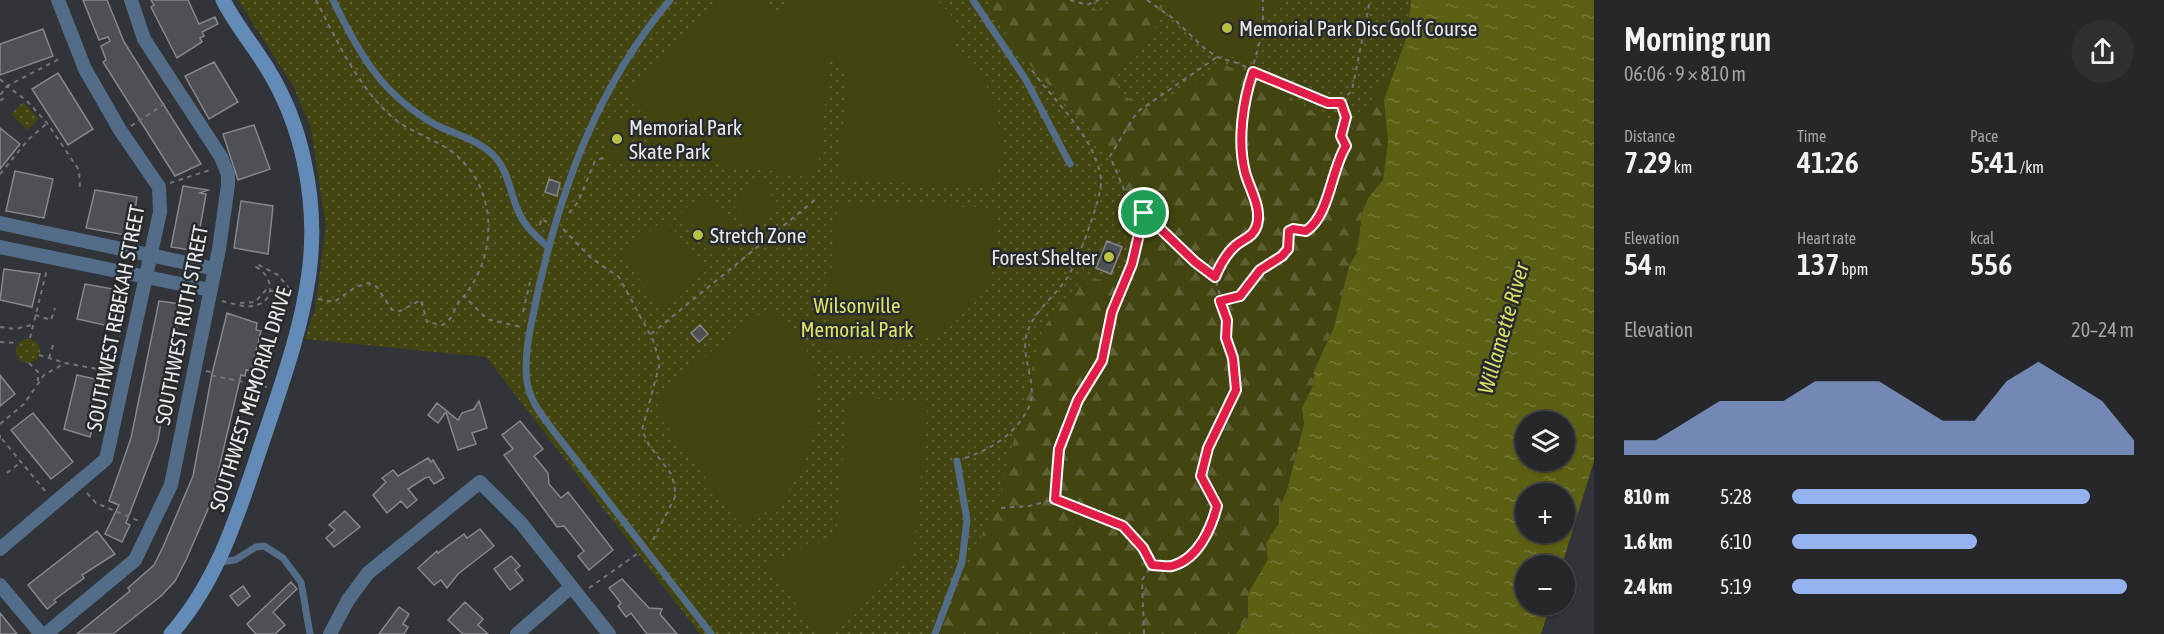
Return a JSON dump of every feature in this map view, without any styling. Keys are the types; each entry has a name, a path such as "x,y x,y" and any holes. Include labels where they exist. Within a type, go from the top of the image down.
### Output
{"street":[{"name":"SOUTHWEST REBEKAH STREET","path":"0,549 106,459 160,212 159,187 121,133 85,69 58,0"},
{"path":"131,0 144,39 225,165"},
{"name":"SOUTHWEST MEMORIAL DRIVE","path":"171,634 200,597 219,562 280,389 301,314 309,272 312,230 309,190 300,145 282,96 223,0"},
{"name":"SOUTHWEST RUTH STREET","path":"46,634 135,560 171,485 194,368 213,295 228,185 225,165"},
{"path":"0,223 215,268"},
{"path":"0,248 146,277 213,295"},
{"path":"330,634 348,600 368,573 480,482 521,523 609,634"},
{"path":"0,585 41,634"},
{"path":"517,634 571,587"}],"lane":[{"path":"333,0 361,54 385,88 417,114 474,142 497,159 505,172 523,221 548,247"},
{"path":"670,0 644,32 602,102 569,175 548,247 530,328 527,380 530,396 552,429 711,634"},
{"path":"973,0 1026,80 1070,164"},
{"path":"935,634 962,562 967,520 957,461"},
{"path":"219,562 235,560 256,547 264,546 283,558 301,582 310,634"}],"path":[{"path":"316,0 357,74 390,116 451,151 466,165 480,188 489,220 489,243 479,275 464,296 460,297 451,319 442,325 428,322 421,300 400,311 392,310 377,287 368,283 354,288 334,302 318,299"},
{"path":"1070,0 1087,6 1099,0"},
{"path":"1147,0 1174,19 1217,57 1237,63 1253,72 1328,103 1341,103 1352,90 1370,0"},
{"path":"1152,565 1172,566 1188,556 1211,531 1217,506 1201,476 1208,448 1236,390 1233,358 1226,338 1227,320 1215,277 1224,258 1237,245 1251,236 1258,224 1256,201 1244,170 1242,134 1246,92 1263,30 1263,0"},
{"path":"1215,277 1195,262 1125,192 1110,156 1137,112 1217,57"},
{"path":"0,101 4,98 1,93 7,86 59,59"},
{"path":"957,461 991,448 1008,436 1029,407 1032,388 1024,352 1027,333 1034,318 1068,278 1076,262 1101,182 1096,159 1085,139 1028,65"},
{"path":"0,79 27,101 47,123 79,171 80,190"},
{"path":"121,133 179,95"},
{"path":"1220,301 1240,296 1260,270 1282,256 1288,249 1289,231 1293,229 1306,231 1314,223 1324,206 1346,146 1341,136 1346,117 1341,103"},
{"path":"0,174 28,140 47,123"},
{"path":"567,230 568,213 578,202 595,160 605,157"},
{"path":"159,187 225,165"},
{"path":"651,334 816,199"},
{"path":"1055,499 1059,449 1078,400 1102,361 1112,312 1132,264 1144,213"},
{"path":"537,237 541,219 567,230 591,258 619,277 651,334 660,363 642,430 649,445 672,475 676,495 652,542"},
{"path":"30,338 49,258"},
{"path":"213,295 240,304 243,301 255,302 266,290 270,291 293,295 291,289 278,275 257,264 256,267 268,277 270,291"},
{"path":"521,327 531,277"},
{"path":"464,296 482,315 502,324 515,326"},
{"path":"36,315 51,320 55,308"},
{"path":"0,327 15,329 32,325"},
{"path":"0,342 18,343"},
{"path":"49,358 54,342"},
{"path":"39,355 65,363 126,375"},
{"path":"29,363 38,372 38,381"},
{"path":"0,424 24,404 38,381 54,368 65,363"},
{"path":"194,368 210,372 210,375 280,389"},
{"path":"0,435 56,503"},
{"path":"7,473 21,462"},
{"path":"79,484 96,503 152,527"},
{"path":"1001,508 1029,506 1055,499 1123,526 1143,548 1152,565"},
{"path":"589,588 639,552"},
{"path":"1144,634 1142,580 1152,565"}],"green space":[{"name":"Wilsonville Memorial Park","path":"238,0 1411,0 1408,33 1389,85 1236,634 700,634 486,357 305,339 315,309 326,226 310,125 293,86"},
{"path":"718,0 765,0 778,12 789,8 782,0 937,0 965,31 953,43 963,52 981,76 994,103 1001,146 995,188 837,180 848,75 830,55 817,176 713,164 708,168 703,163 652,157 658,121 629,94"},
{"path":"990,0 1090,0 1096,11 1123,0 1164,0 1157,25 1118,75 1118,94 1151,107 1223,65 1261,76 1307,110 1353,129 1378,89 1396,71 1384,100 1388,141 1383,180 1368,198 1362,213 1357,252 1349,266 1334,327 1314,371 1313,386 1302,416 1304,423 1286,493 1279,507 1279,523 1271,536 1268,559 1247,609 1248,617 1236,634 938,634 1000,494 1042,330 1082,278 1098,280 1111,278 1136,262 1137,241 1126,203 1118,161 1014,47 990,8"},
{"name":"Memorial Park Disc Golf Course","path":"1154,0 1278,0 1249,61 1214,52 1176,13"},
{"path":"23,102 39,119 27,130 11,114"},
{"name":"Memorial Park Skate Park","path":"607,120 630,121 628,164 604,163"},
{"path":"760,181 780,206 752,228 732,203"},
{"path":"706,192 742,236 715,258 679,214"},
{"path":"838,202 996,208 996,253 993,267 982,291 966,311 947,327 900,348 848,353 823,350"},
{"path":"665,219 706,269 662,306 620,256"},
{"path":"768,308 801,341 811,358 816,379 817,402 809,449 790,489 777,504 742,527 658,414 660,391"},
{"path":"28,339 33,340 39,346 39,356 33,362 28,363 23,362 17,356 16,351 17,346 23,340"},
{"path":"848,395 928,405 912,565 896,563 901,568 835,634 820,634 766,567 800,549 836,539"}],"water":[{"name":"Willamette River","path":"1411,0 1594,0 1594,461 1575,523 1575,483 1515,483 1515,543 1569,543 1565,555 1515,555 1515,615 1547,615 1541,634 1236,634 1248,617 1248,594 1268,559 1266,543 1279,523 1279,507 1286,493 1304,424 1302,408 1313,386 1314,371 1334,327 1349,266 1357,252 1362,213 1368,198 1383,180 1388,141 1384,100 1408,33"}],"building":[{"path":"83,0 107,0 124,42 201,164 175,176 103,62 106,60 101,46 110,41 108,37 99,40"},
{"path":"151,0 188,0 199,24 215,17 218,24 202,32 204,36 200,38 202,42 177,58 151,7 154,5"},
{"path":"43,29 53,56 0,75 0,44"},
{"path":"214,62 238,102 209,119 185,76"},
{"path":"58,73 93,129 68,145 32,89"},
{"path":"254,125 270,169 238,180 223,134"},
{"path":"0,128 20,144 0,169"},
{"path":"15,171 53,179 44,218 6,211"},
{"path":"549,179 560,183 557,196 545,192"},
{"path":"183,186 208,190 200,193 206,194 196,251 171,247"},
{"path":"95,190 137,197 131,236 86,228"},
{"path":"241,201 273,206 268,254 234,248"},
{"name":"Forest Shelter","path":"1107,241 1122,247 1111,274 1096,268"},
{"path":"4,269 40,274 32,307 0,300"},
{"path":"85,284 124,291 118,328 77,319"},
{"path":"159,301 181,304 158,440 126,523 130,525 122,542 105,534 119,505 109,501 131,438"},
{"path":"227,313 257,323 256,330 261,331 251,371 246,370 245,376 241,375 211,502 186,560 175,581 161,596 113,634 77,634 130,591 128,588 154,565 163,547 193,476 212,374"},
{"path":"700,325 708,334 699,342 691,333"},
{"path":"0,375 15,394 0,406"},
{"path":"77,375 104,381 90,437 64,429"},
{"path":"479,401 487,428 472,433 476,444 458,450 446,412 438,423 428,415 437,403 458,420 462,413 474,409"},
{"path":"33,413 73,462 51,479 11,430"},
{"path":"520,421 543,449 534,456 548,473 549,484 561,498 568,492 613,550 589,570 578,556 584,551 564,526 557,527 504,455 513,449 502,435"},
{"path":"428,458 431,462 433,460 444,478 434,484 429,477 425,478 408,489 417,500 407,508 401,501 387,513 373,495 386,482 382,478 393,470 398,476"},
{"path":"345,511 360,527 334,547 326,538 335,530 329,525"},
{"path":"480,529 494,546 458,574 447,588 441,580 434,585 418,568 437,551 438,553 464,534 467,538"},
{"path":"97,531 115,554 82,575 84,578 54,600 56,602 47,609 28,585"},
{"path":"511,556 520,566 515,570 523,580 510,590 494,569"},
{"path":"622,579 649,608 662,609 660,614 677,634 647,634 631,613 626,617 618,606 621,603 609,588"},
{"path":"291,582 297,589 273,612 285,625 275,634 256,634 247,624"},
{"path":"243,586 250,596 238,606 230,596"},
{"path":"465,602 483,619 478,625 488,634 463,634 448,620"},
{"path":"399,607 409,614 403,624 408,627 404,634 379,634"},
{"path":"0,613 17,634 0,634"}],"place":[{"name":"Memorial Park Disc Golf Course","path":"1227,28"},
{"name":"Memorial Park Skate Park","path":"617,139"},
{"name":"Stretch Zone","path":"698,235"},
{"name":"Forest Shelter","path":"1109,257"}],"route":[{"path":"1253,72 1328,103 1341,103 1346,117 1341,136 1346,146 1342,151 1324,206 1311,228 1306,231 1293,229 1289,231 1288,249 1282,256 1260,270 1240,296 1220,301 1227,320 1226,338 1233,358 1236,390 1208,448 1201,476 1217,506 1211,531 1188,556 1172,566 1152,565 1143,548 1123,526 1055,499 1059,449 1078,400 1102,361 1112,312 1132,264 1144,213 1204,271 1215,277 1224,258 1237,245 1251,236 1258,224 1256,201 1244,170 1242,134 1246,92 1253,72"}]}
